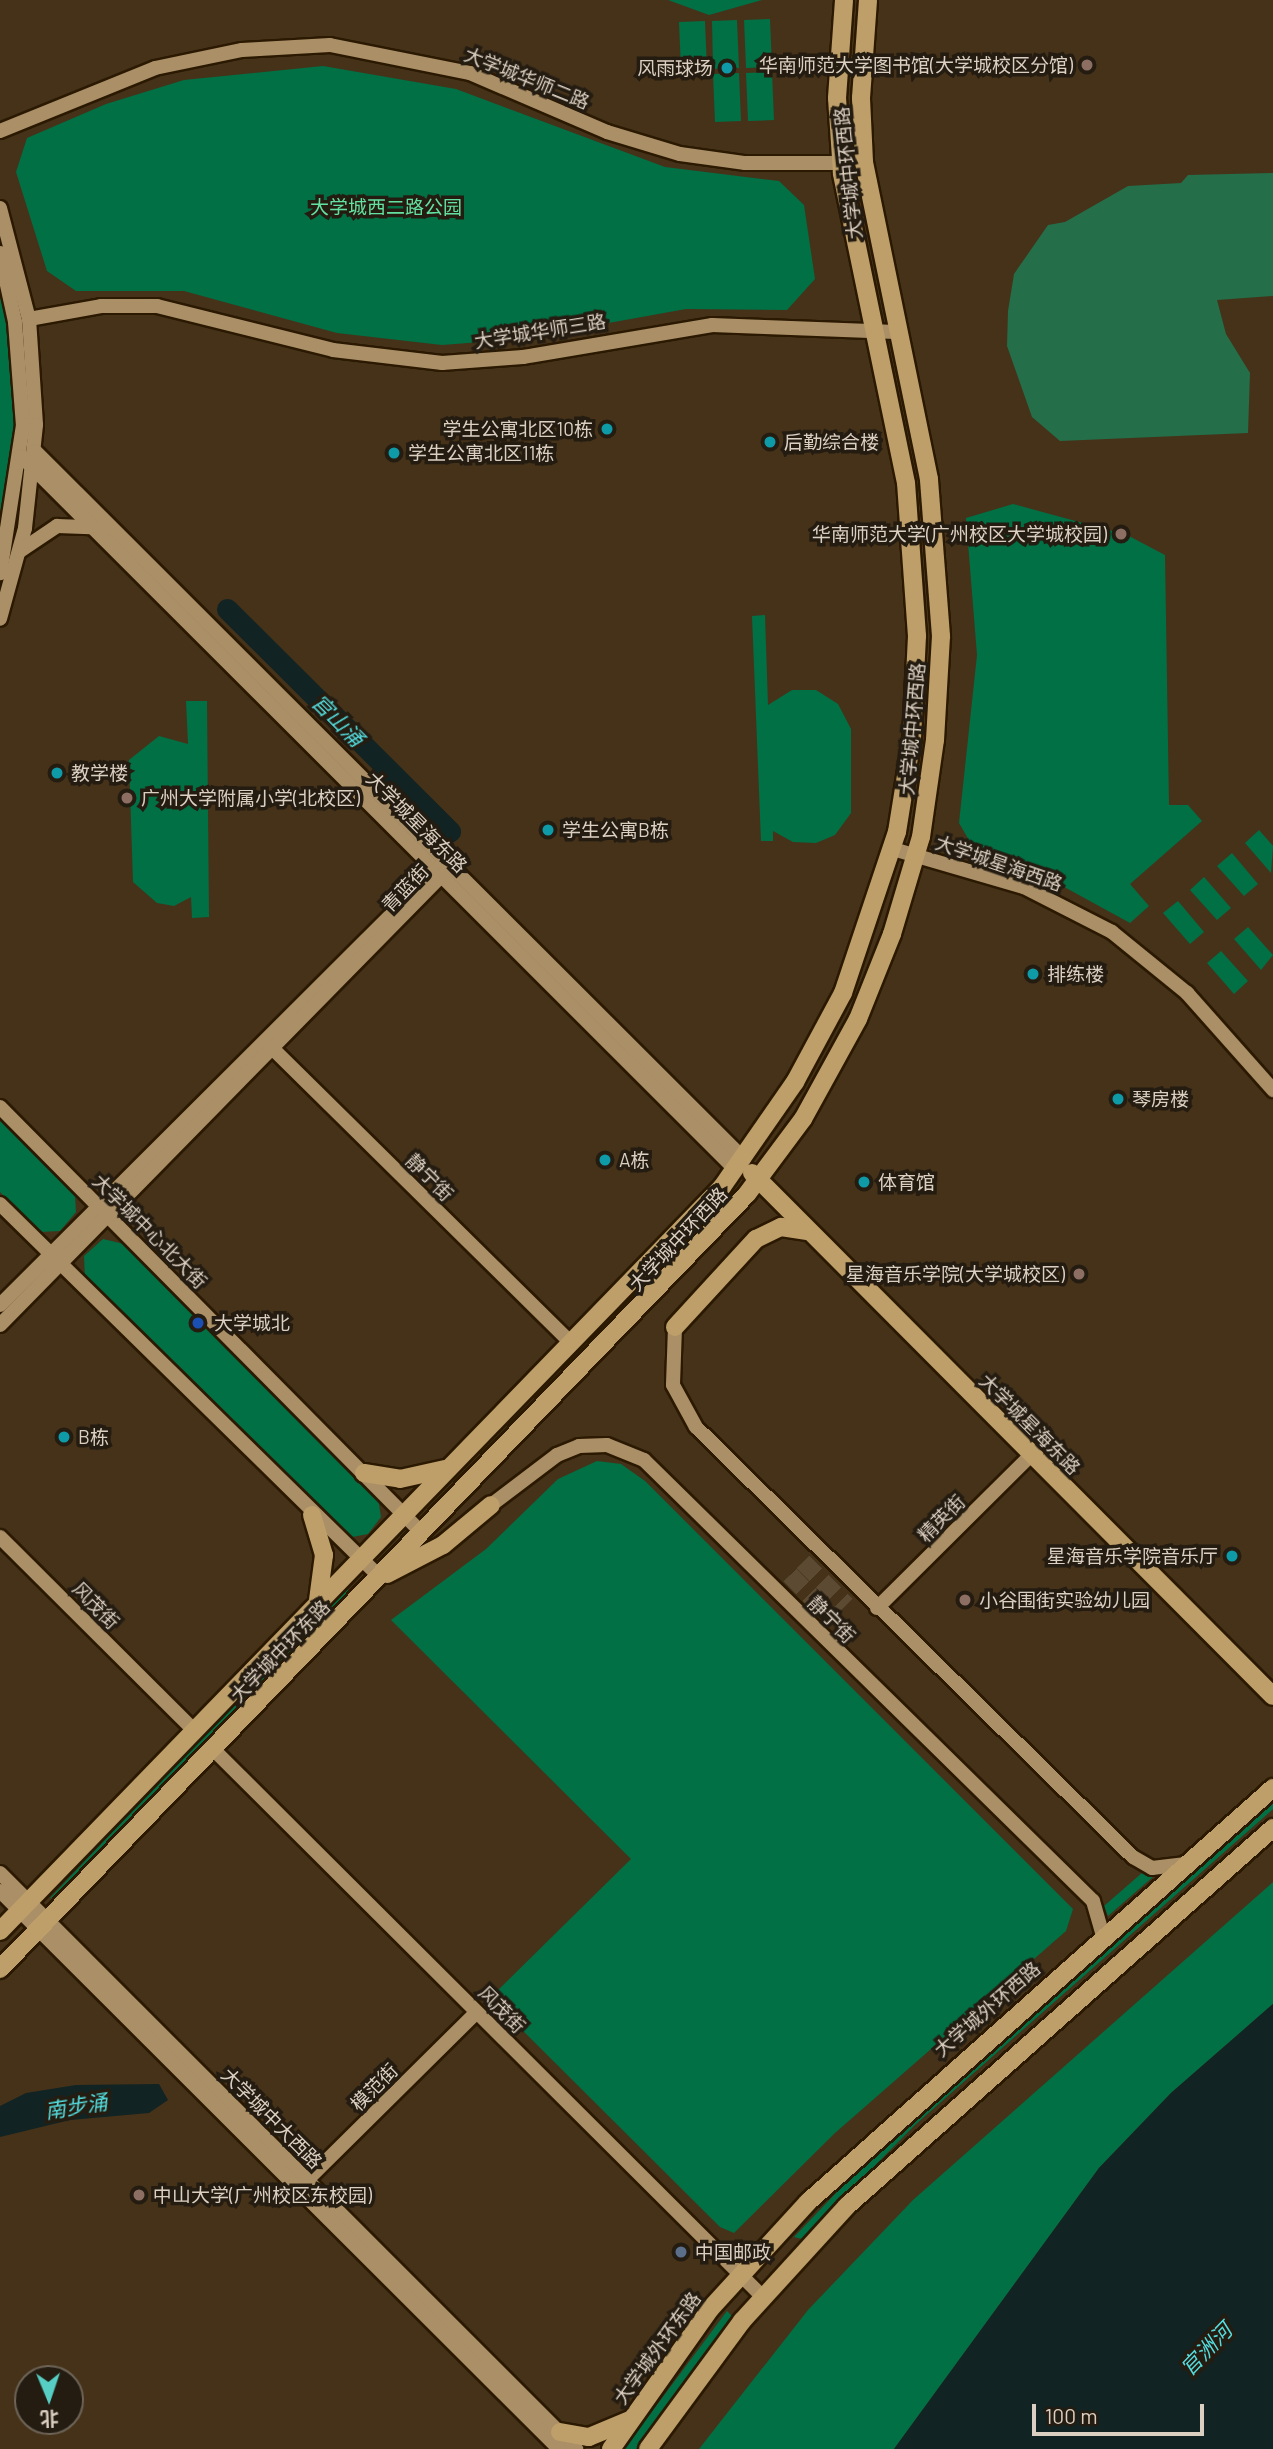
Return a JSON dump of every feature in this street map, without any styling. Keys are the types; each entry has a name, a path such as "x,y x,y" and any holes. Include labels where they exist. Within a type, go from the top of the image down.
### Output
{"main road":[{"name":"大学城中环西路","path":"571,1343 740,1165 839,1000 893,849 908,770 917,636 913,547 899,446 872,332 841,163 837,98 844,0"},
{"name":"大学城中环西路","path":"590,1362 758,1182 849,1039 892,934 916,855 932,771 941,636 937,545 919,422 896,332 864,162 861,98 868,0"},
{"path":"908,770 932,771"},
{"name":"大学城星海东路","path":"740,1165 1273,1696"},
{"path":"675,1327 756,1239 781,1227 806,1231"},
{"name":"大学城中环东路","path":"0,1931 195,1731 315,1603 571,1343"},
{"name":"大学城中环东路","path":"0,1969 380,1577 420,1531 590,1362"},
{"path":"364,1473 400,1479 448,1468"},
{"path":"380,1577 443,1545 491,1505"},
{"path":"312,1515 324,1555 315,1603"},
{"name":"大学城外环西路","path":"740,2274 777,2233 1103,1936 1273,1788"},
{"path":"648,2449 763,2297 800,2255 944,2115 1273,1828"},
{"path":"777,2233 800,2255"},
{"name":"大学城外环东路","path":"611,2449 740,2274"},
{"path":"559,2441 589,2437 630,2420"}],"street":[{"name":"大学城华师二路","path":"0,131 166,65 242,50 330,45 470,73 669,151 745,163 841,163"},
{"path":"0,208 29,319 28,454 0,573"},
{"path":"0,253 19,348 28,454 33,469 19,552 0,619"},
{"name":"大学城华师三路","path":"29,319 101,306 169,307 333,350 442,363 523,357 700,326 896,332"},
{"name":"大学城星海东路","path":"28,454 448,863 740,1165"},
{"name":"大学城星海东路","path":"33,469 438,874 740,1165"},
{"path":"19,552 57,526 92,527"},
{"name":"大学城星海西路","path":"893,849 1024,887 1112,932 1187,993 1273,1090"},
{"name":"青蓝街","path":"0,1325 55,1260 448,863"},
{"name":"静宁街","path":"268,1043 571,1343"},
{"name":"大学城中心北大街","path":"0,1107 420,1531"},
{"path":"0,1204 312,1515 380,1577"},
{"name":"青蓝街","path":"0,1305 55,1260"},
{"name":"静宁街","path":"675,1327 671,1373 685,1413 877,1608 1139,1862 1161,1869 1187,1863"},
{"name":"静宁街","path":"491,1505 557,1455 579,1446 607,1445 644,1460 1093,1901 1103,1936"},
{"name":"精英街","path":"877,1608 1031,1455"},
{"name":"风茂街","path":"0,1537 195,1731"},
{"name":"风茂街","path":"213,1749 763,2297"},
{"name":"大学城中大西路","path":"0,1873 24,1906 559,2441 576,2449"},
{"name":"大学城中大西路","path":"0,1891 24,1906"},
{"name":"模范街","path":"303,2185 477,2012"}],"green space":[{"path":"668,0 762,0 709,15"},
{"path":"770,19 772,67 746,68 744,20"},
{"path":"737,20 739,68 713,69 712,21"},
{"path":"705,21 707,69 681,70 679,22"},
{"name":"大学城西二路公园","path":"323,66 456,89 665,167 779,181 804,205 815,279 787,310 686,309 520,339 442,345 337,333 184,291 76,291 47,271 16,172 27,138 106,104 184,80"},
{"path":"772,72 774,120 748,121 746,73"},
{"path":"739,73 741,121 715,122 713,74"},
{"path":"1273,173 1273,296 1217,300 1226,334 1250,373 1248,433 1060,441 1032,417 1007,346 1008,311 1014,274 1048,225 1065,222 1128,186 1181,183 1188,175"},
{"path":"0,270 13,330 18,413 0,557"},
{"path":"1013,504 1127,535 1165,555 1169,805 1188,805 1202,821 1130,884 1149,906 1130,923 1046,877 977,854 959,823 977,655 966,518"},
{"path":"765,615 768,705 792,690 816,690 838,704 851,729 851,813 835,835 816,843 793,842 773,831 773,841 761,841 752,616"},
{"path":"186,701 207,701 209,917 192,918 191,897 174,906 157,903 133,882 129,760 159,736 188,744"},
{"path":"1259,830 1273,846 1271,873 1245,843"},
{"path":"1232,853 1258,884 1244,896 1217,866"},
{"path":"1204,877 1231,908 1217,920 1190,890"},
{"path":"1178,901 1204,932 1190,944 1163,913"},
{"path":"1248,927 1273,955 1261,970 1234,939"},
{"path":"1221,951 1248,981 1234,994 1207,963"},
{"path":"0,1119 75,1195 76,1212 60,1231 40,1232 0,1192"},
{"path":"103,1239 124,1244 378,1498 381,1517 368,1534 347,1538 85,1278 84,1256"},
{"path":"597,1461 621,1464 645,1481 1073,1909 1066,1931 835,2133 734,2233 720,2227 490,1998 631,1859 391,1620 486,1549 558,1479"},
{"path":"344,1586 350,1592 258,1692 56,1899 50,1898"},
{"path":"1273,1800 1273,1809 915,2125 802,2239 794,2237 904,2122"},
{"path":"1143,1872 1154,1876 1108,1916 1104,1906"},
{"path":"1273,1882 1273,2004 1171,2093 1099,2168 894,2449 699,2449 808,2310 913,2200"},
{"path":"727,2311 734,2318 636,2449 624,2449"}],"water":[{"name":"官洲河","path":"1273,2004 1273,2449 894,2449 1099,2168 1171,2093"},
{"name":"南步涌","path":"159,2084 168,2100 149,2113 70,2120 0,2137 0,2106 26,2093 76,2085"}],"waterway":[{"name":"官山涌","path":"227,609 450,831"}],"tunnel":[{"path":"803,1562 846,1605"},
{"path":"790,1575 832,1618"}],"place":[{"name":"华南师范大学图书馆(大学城校区分馆)","path":"1087,65"},
{"name":"风雨球场","path":"727,68"},
{"name":"学生公寓北区10栋","path":"607,429"},
{"name":"后勤综合楼","path":"770,442"},
{"name":"学生公寓北区11栋","path":"394,453"},
{"name":"华南师范大学(广州校区大学城校园)","path":"1121,534"},
{"name":"教学楼","path":"57,773"},
{"name":"广州大学附属小学(北校区)","path":"127,798"},
{"name":"学生公寓B栋","path":"548,830"},
{"name":"排练楼","path":"1033,974"},
{"name":"琴房楼","path":"1118,1099"},
{"name":"A栋","path":"605,1160"},
{"name":"体育馆","path":"864,1182"},
{"name":"星海音乐学院(大学城校区)","path":"1079,1274"},
{"name":"大学城北","path":"198,1323"},
{"name":"B栋","path":"64,1437"},
{"name":"星海音乐学院音乐厅","path":"1232,1556"},
{"name":"小谷围街实验幼儿园","path":"965,1600"},
{"name":"中山大学(广州校区东校园)","path":"139,2195"},
{"name":"中国邮政","path":"681,2252"}]}
